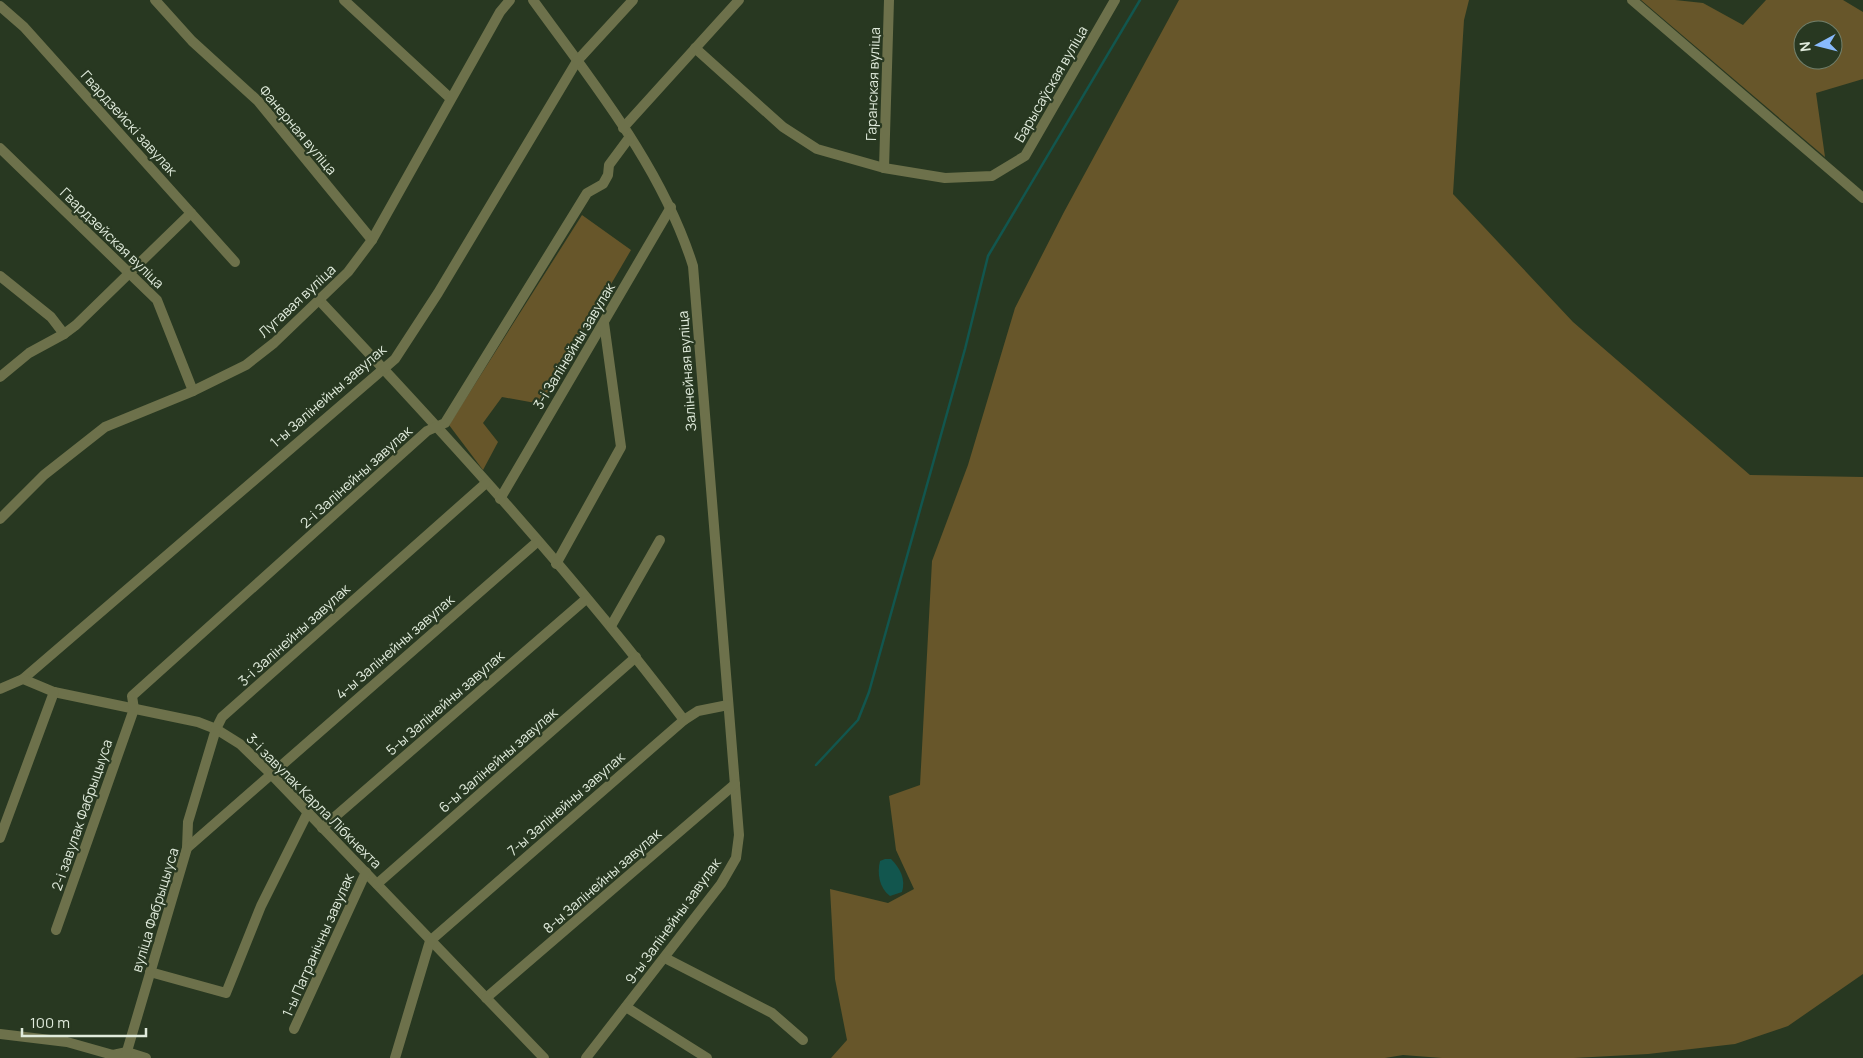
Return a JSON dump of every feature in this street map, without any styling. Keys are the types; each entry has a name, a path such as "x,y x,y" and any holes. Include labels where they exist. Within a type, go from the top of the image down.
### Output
{"street":[{"name":"Фанерная вуліца","path":"155,0 192,41 258,101 372,240"},
{"path":"344,0 450,98"},
{"name":"Лугавая вуліца","path":"0,519 44,475 105,427 193,391 246,365 274,343 348,272 372,240 450,98 500,12 510,0"},
{"name":"Залінейная вуліца","path":"534,0 623,128 671,207 692,266 735,784"},
{"name":"1-ы Залінейны завулак","path":"23,679 395,358 438,293 577,61 633,0"},
{"path":"623,128 739,0"},
{"name":"Гаранская вуліца","path":"884,168 889,0"},
{"name":"Барысаўская вуліца","path":"884,168 945,178 992,176 1026,156 1115,0"},
{"path":"1632,0 1863,198"},
{"name":"Гвардзейскі завулак","path":"0,6 24,27 235,262"},
{"path":"695,48 783,127 817,149 884,168"},
{"name":"2-і Залінейны завулак","path":"134,709 132,696 427,430 445,423 587,193 604,184 608,175 609,165 629,138"},
{"name":"Гвардзейская вуліца","path":"0,148 157,300 193,391"},
{"name":"3-і Залінейны завулак","path":"500,498 671,207"},
{"path":"0,377 29,354 64,334 190,213"},
{"path":"0,276 51,317 64,334"},
{"path":"319,300 500,498 611,626 684,720"},
{"path":"556,564 621,447 604,323"},
{"name":"3-і Залінейны завулак","path":"187,848 188,822 216,729 222,717 486,483"},
{"path":"611,626 660,540"},
{"name":"4-ы Залінейны завулак","path":"270,773 537,542"},
{"name":"5-ы Залінейны завулак","path":"322,828 586,599"},
{"name":"6-ы Залінейны завулак","path":"378,884 636,657"},
{"path":"0,689 23,679"},
{"name":"3-і завулак Карла Лібкнехта","path":"23,679 54,692 198,722 216,729 240,744 378,884 430,941 544,1058"},
{"path":"0,838 54,692"},
{"name":"7-ы Залінейны завулак","path":"430,941 684,720 698,711 728,705"},
{"name":"2-і завулак Фабрыцыуса","path":"56,930 134,709"},
{"name":"вуліца Фабрыцыуса","path":"126,1055 187,848 270,773"},
{"name":"9-ы Залінейны завулак","path":"586,1058 720,884 736,858 739,835 735,784"},
{"name":"8-ы Залінейны завулак","path":"486,998 735,784"},
{"path":"150,972 226,993 261,906 308,812"},
{"name":"1-ы Пагранічны завулак","path":"294,1029 366,872"},
{"path":"395,1058 430,941"},
{"path":"664,958 772,1013 803,1040"},
{"path":"626,1007 706,1058"},
{"path":"0,1034 67,1042 113,1055 146,1058"}],"shaded area":[{"path":"1179,0 1469,0 1464,20 1453,194 1573,322 1750,475 1863,477 1863,974 1788,1026 1735,1044 1648,1054 1574,1058 1442,1058 1403,1055 1385,1058 831,1058 847,1040 835,979 830,889 888,903 914,889 896,850 889,796 920,785 932,561 968,465 1015,308 1064,212"},
{"path":"1641,0 1675,0 1703,3 1743,25 1766,0 1843,0 1863,12 1863,79 1816,93 1825,157"},
{"path":"582,215 631,250 541,404 502,397 483,423 498,442 483,470 449,425"}],"water":[{"path":"891,859 894,862 903,878 902,892 890,896 883,889 879,875 880,861"}],"waterway":[{"path":"816,765 858,720 869,692 965,349 988,256 1140,0"}]}
